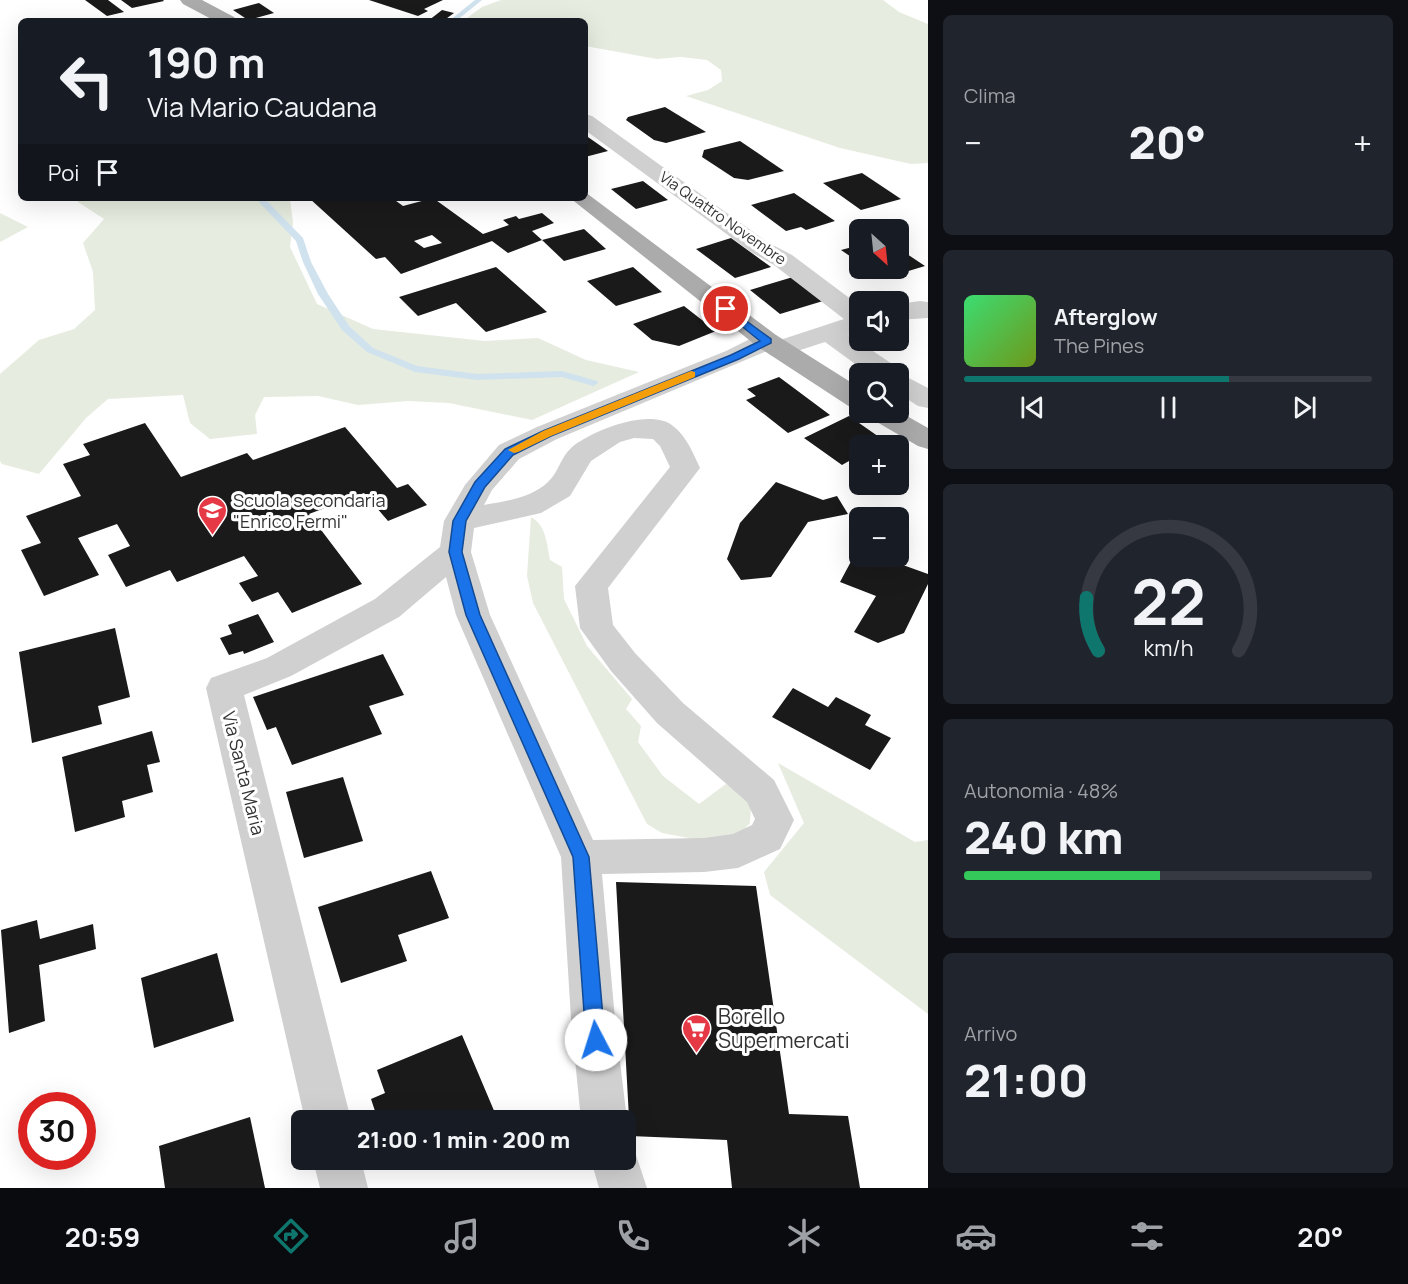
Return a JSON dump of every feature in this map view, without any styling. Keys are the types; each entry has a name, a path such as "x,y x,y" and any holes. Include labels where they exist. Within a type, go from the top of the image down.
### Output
{"main road":[{"path":"189,0 222,18"},
{"path":"585,201 773,345 849,394"},
{"path":"899,423 928,440"}],"street":[{"name":"Via Quattro Novembre","path":"588,122 759,247 783,260 849,311"},
{"path":"909,310 928,310"},
{"name":"Via Quattro Novembre","path":"458,536 480,485 509,452 547,433 735,357 773,345 829,333 849,325"},
{"path":"829,333 872,363"},
{"path":"909,388 928,400"},
{"path":"581,857 704,855 738,851 766,837 775,820 761,791 670,713 623,662 597,628 591,586 685,468 673,442 660,430 633,429 610,436 580,455 559,489 530,506 458,536 473,615 581,857 593,1019 603,1110"},
{"name":"Via Santa Maria","path":"326,1110 224,688 279,667 387,608 458,536"},
{"path":"340,1170 344,1188"},
{"path":"618,1170 623,1188"}],"shaded area":[{"path":"501,0 883,0 899,12 928,24 928,163 911,164 840,148 686,96 708,90 722,81 721,70 707,60 681,57 657,59 588,47 588,18 467,18 482,7"},
{"path":"290,201 293,223 290,247 317,304 373,329 485,341 538,338 586,360 639,372 532,420 449,403 408,401 358,405 318,396 264,397 255,415 257,434 210,439 190,423 183,395 108,399 86,418 39,474 2,464 0,461 0,374 39,340 74,329 95,310 93,272 83,243 104,219 78,202"},
{"path":"0,213 28,227 0,242"},
{"path":"531,517 543,530 550,560 562,567 564,599 587,646 632,699 626,709 641,726 638,742 663,776 699,804 726,784 741,793 751,807 750,823 738,836 720,844 662,833 647,824 533,603 527,576"},
{"path":"778,763 915,842 928,840 928,1014 770,895 764,872 804,823"}],"building":[{"path":"85,0 108,0 124,12 107,16"},
{"path":"121,0 163,0 164,1 132,8"},
{"path":"369,0 443,0 424,9 428,11 418,16"},
{"path":"259,3 274,13 245,18 233,10"},
{"path":"442,10 454,13 447,18 432,18"},
{"path":"665,107 706,132 666,143 654,140 626,120 628,117"},
{"path":"588,137 608,151 588,156"},
{"path":"740,141 784,171 748,180 734,178 702,157 704,150"},
{"path":"862,173 901,199 861,210 823,183"},
{"path":"643,181 668,200 636,209 611,189"},
{"path":"794,193 835,221 806,230 801,227 786,231 751,205"},
{"path":"312,201 396,201 403,206 422,201 437,201 483,234 509,225 503,220 516,216 519,219 542,213 554,223 532,231 542,240 508,253 492,241 401,274 385,257 376,259","holes":["432,235 442,243 424,248 414,241"]},
{"path":"584,229 606,249 564,261 542,240"},
{"path":"731,238 771,267 735,278 696,249"},
{"path":"849,248 849,255 841,250"},
{"path":"909,255 925,266 909,271"},
{"path":"496,267 547,312 486,332 456,303 418,316 399,297"},
{"path":"633,267 662,292 616,306 587,281"},
{"path":"793,277 823,301 780,314 750,290"},
{"path":"684,306 716,331 679,346 652,340 633,324"},
{"path":"779,377 830,415 788,433 746,400 756,396 747,389"},
{"path":"849,416 849,423 859,423 876,435 849,435 849,461 842,465 804,438"},
{"path":"145,423 181,477 247,453 253,460 345,427 397,488 408,484 427,505 388,521 364,493 309,514 362,584 292,613 278,592 252,602 239,583 258,576 244,556 177,582 170,570 126,587 108,555 130,546 117,524 78,538 99,575 44,596 21,550 41,543 26,516 81,496 63,464 90,455 83,444"},
{"path":"776,482 823,500 837,496 848,514 808,522 771,577 741,580 727,559 740,523"},
{"path":"849,565 908,567 928,574 928,584 904,633 878,643 854,632 876,596 840,582"},
{"path":"258,614 274,642 244,654 243,651 229,655 220,638 232,634 228,625"},
{"path":"115,628 130,697 98,706 102,724 32,743 19,652"},
{"path":"383,654 404,695 369,706 382,734 292,765 276,727 267,730 253,697"},
{"path":"793,688 828,707 836,697 871,715 865,725 891,738 870,770 772,717"},
{"path":"152,731 160,762 147,765 153,792 122,801 125,817 75,832 62,757"},
{"path":"343,777 363,841 304,858 286,792"},
{"path":"431,871 449,918 398,935 407,961 341,983 318,907"},
{"path":"616,882 756,886 789,1114 848,1116 860,1188 732,1188 727,1140 636,1136 636,1110 629,1110"},
{"path":"37,920 40,939 93,924 96,949 39,965 45,1021 9,1033 1,930"},
{"path":"217,953 234,1021 154,1048 141,978"},
{"path":"462,1035 494,1110 375,1110 371,1099 385,1093 377,1070"},
{"path":"250,1117 265,1188 165,1188 159,1146"}],"waterway":[{"path":"456,18 479,0"},
{"path":"262,201 300,240 307,262 323,294 345,328 370,350 415,369 477,377 562,374 593,383"}],"slow traffic":[{"path":"514,450 547,433 691,375"}],"place":[{"name":"Scuola secondaria \"Enrico Fermi\"","path":"212,536"},
{"name":"Borello Supermercati","path":"697,1054"}],"route":[{"path":"596,1040 581,857 473,615 456,552 460,521 480,485 509,452 547,433 735,357 767,341 726,309"}]}
